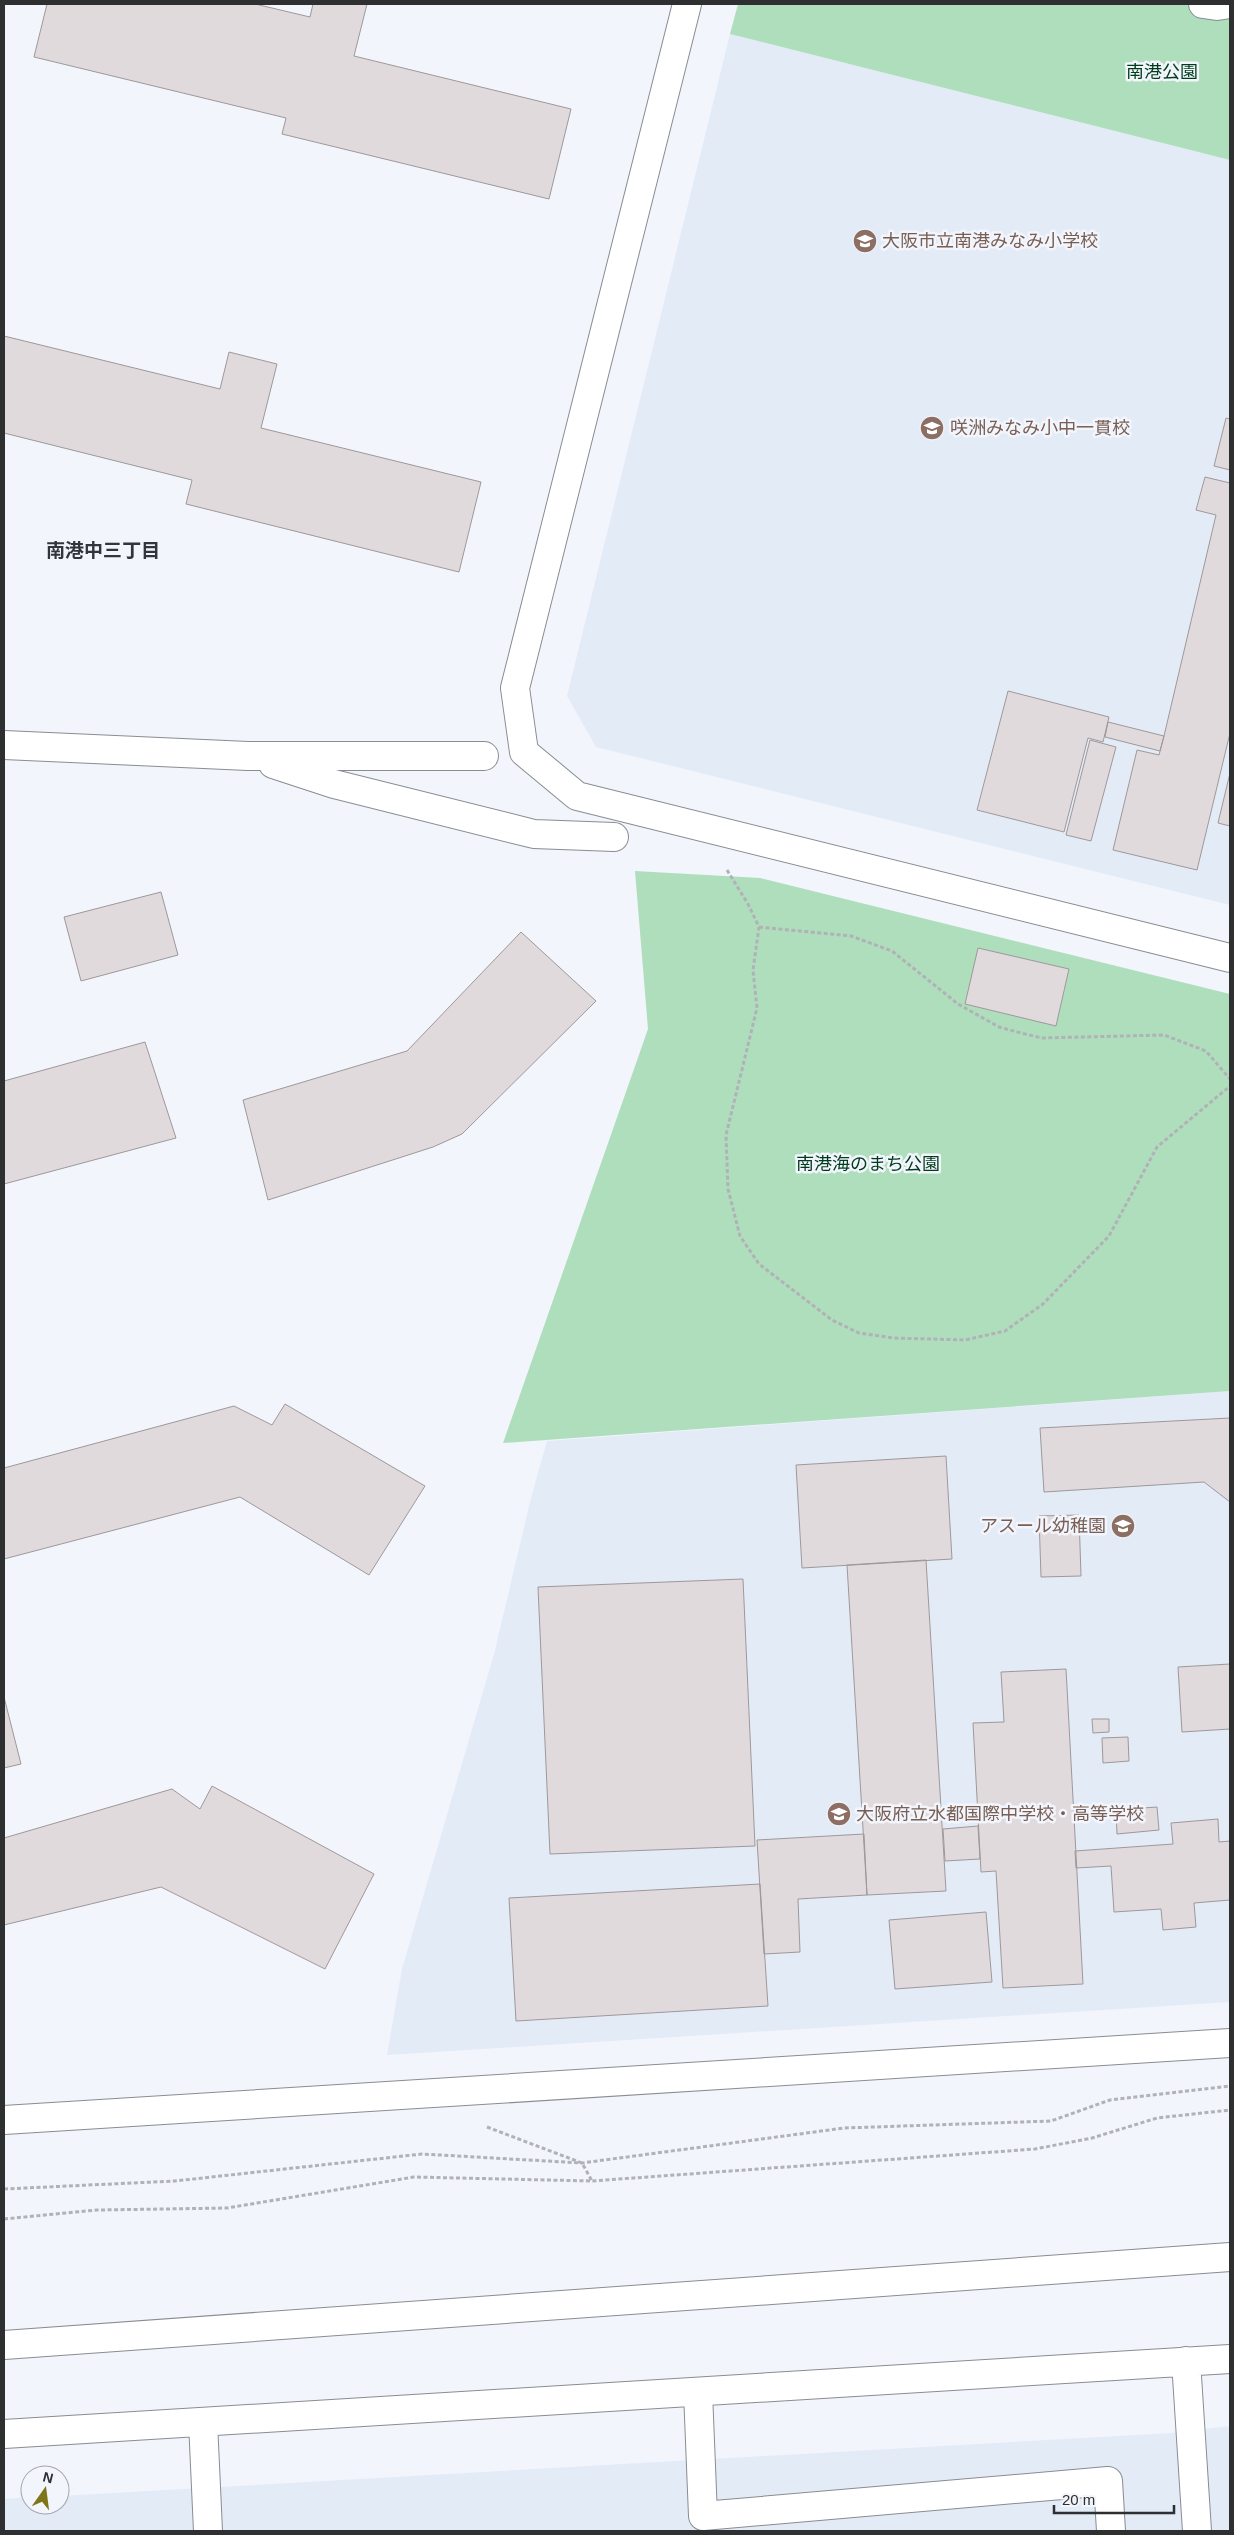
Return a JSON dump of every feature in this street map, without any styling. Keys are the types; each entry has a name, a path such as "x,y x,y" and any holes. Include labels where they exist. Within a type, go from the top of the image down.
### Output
{"street":[{"path":"687,4 515,688 524,752 577,796 1230,958"},
{"path":"1203,4 1217,6 1230,4"},
{"path":"4,745 248,756 484,756"},
{"path":"248,756 334,784 534,834 614,837"},
{"path":"4,2120 1230,2043"},
{"path":"4,2345 1230,2257"},
{"path":"4,2434 1230,2359"},
{"path":"1186,2361 1197,2531"},
{"path":"698,2392 703,2516 1108,2481 1111,2531"},
{"path":"202,2422 208,2531"}],"path":[{"path":"726,868 748,904 759,927 753,970 757,1008 726,1135 728,1189 740,1236 759,1264 832,1320 859,1333 894,1338 965,1340 1005,1330 1043,1304 1109,1236 1157,1147 1230,1086"},
{"path":"759,927 851,936 892,951 958,1004 999,1027 1021,1034 1042,1038 1164,1035 1206,1052 1230,1079"},
{"path":"4,2189 175,2181 422,2154 582,2163 844,2128 1051,2121 1110,2100 1230,2086"},
{"path":"4,2219 97,2210 227,2208 414,2177 592,2181 1035,2149 1092,2138 1157,2118 1230,2110"},
{"path":"480,2124 582,2163 592,2181"}],"shaded area":[{"name":"咲洲みなみ小中一貫校","path":"730,34 1230,160 1230,905 596,747 567,696"},
{"name":"大阪府立水都国際中学校・高等学校","path":"1230,1391 1230,2002 387,2055 402,1969 494,1654 531,1498 547,1441"},
{"path":"1230,2426 1230,2531 4,2531 4,2499 20,2498 20,2515 70,2515 70,2495 1171,2433"}],"green space":[{"name":"南港公園","path":"738,4 1230,4 1230,160 730,34"},
{"name":"南港海のまち公園","path":"635,871 760,878 1230,994 1230,1391 503,1443 648,1029"}],"building":[{"path":"47,4 255,4 310,17 313,4 367,4 354,56 571,109 549,199 282,134 286,118 34,57"},
{"path":"4,336 220,389 229,352 277,364 261,428 481,482 459,572 186,504 192,480 4,433"},
{"path":"1226,418 1230,419 1230,470 1214,466"},
{"path":"1205,477 1230,483 1230,733 1197,870 1113,850 1137,750 1159,755 1164,736 1216,515 1196,510"},
{"path":"1008,691 1109,717 1103,742 1088,738 1064,832 977,810"},
{"path":"1108,722 1164,736 1160,751 1105,737"},
{"path":"1090,740 1116,747 1091,841 1066,835"},
{"path":"1230,773 1230,826 1218,823"},
{"path":"161,892 178,955 81,981 64,917"},
{"path":"521,932 596,1001 462,1134 433,1147 268,1200 243,1100 407,1051"},
{"path":"978,948 1069,969 1056,1026 965,1004"},
{"path":"145,1042 176,1138 4,1184 4,1081"},
{"path":"285,1404 425,1486 369,1575 240,1497 4,1559 4,1468 234,1406 272,1425"},
{"path":"1230,1418 1230,1502 1204,1482 1044,1492 1040,1428"},
{"path":"946,1456 952,1559 802,1568 796,1465"},
{"path":"1079,1515 1081,1576 1041,1577 1039,1516"},
{"path":"926,1560 946,1891 867,1895 847,1565"},
{"path":"743,1579 755,1846 550,1854 538,1587"},
{"path":"1230,1664 1230,1729 1182,1732 1178,1667"},
{"path":"1066,1669 1083,1984 1003,1988 996,1871 981,1872 973,1723 1004,1722 1001,1672"},
{"path":"4,1697 21,1764 4,1768"},
{"path":"1092,1719 1109,1719 1109,1732 1093,1733"},
{"path":"1128,1737 1129,1761 1103,1763 1102,1738"},
{"path":"212,1786 374,1874 325,1969 161,1887 4,1925 4,1838 172,1789 200,1809"},
{"path":"1157,1807 1159,1830 1117,1834 1116,1810"},
{"path":"1218,1819 1219,1842 1230,1841 1230,1900 1194,1903 1196,1927 1163,1930 1161,1909 1114,1912 1111,1866 1076,1868 1075,1851 1173,1844 1171,1823"},
{"path":"978,1826 980,1859 945,1861 943,1829"},
{"path":"864,1834 867,1895 798,1899 800,1952 764,1954 757,1840"},
{"path":"760,1884 768,2006 516,2021 509,1898"},
{"path":"986,1912 992,1982 895,1989 889,1920"}],"place":[{"name":"大阪市立南港みなみ小学校","path":"865,241"},
{"name":"咲洲みなみ小中一貫校","path":"932,428"},
{"name":"アスール幼稚園","path":"1123,1526"},
{"name":"大阪府立水都国際中学校・高等学校","path":"839,1814"}],"district":[{"name":"南港中三丁目","path":"103,550"}]}
